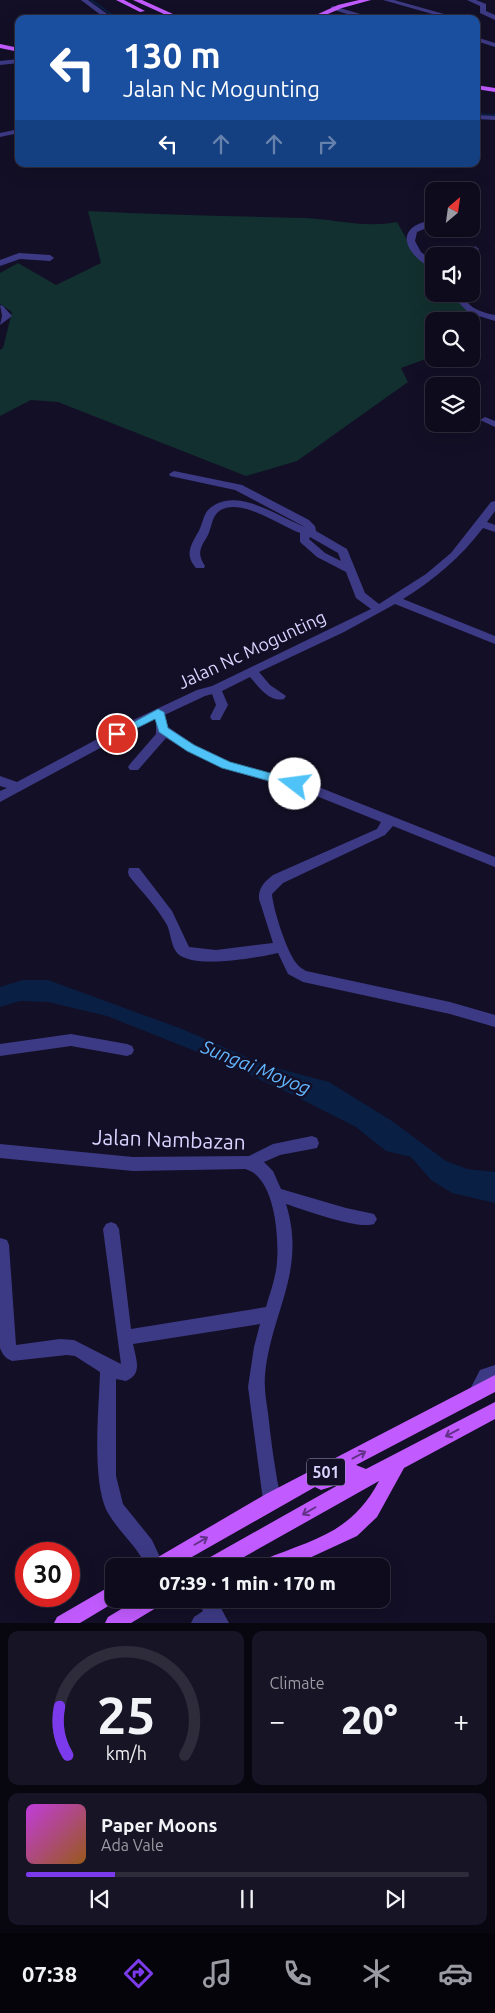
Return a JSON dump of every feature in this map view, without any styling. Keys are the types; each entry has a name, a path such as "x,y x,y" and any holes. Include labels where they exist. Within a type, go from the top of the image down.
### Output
{"main road":[{"path":"119,0 151,15"},
{"path":"136,0 171,15"},
{"path":"318,15 333,8 367,0"},
{"path":"0,46 15,49"},
{"path":"480,88 495,90"},
{"path":"480,93 495,96"},
{"name":"501","path":"173,1558 272,1500 495,1383"},
{"name":"501","path":"225,1558 365,1478 495,1410"},
{"path":"287,1558 334,1538 360,1523 381,1494 398,1461"},
{"path":"297,1488 351,1472 358,1473 365,1478"},
{"path":"63,1623 105,1598"},
{"path":"114,1623 140,1608"}],"street":[{"path":"84,0 105,15"},
{"path":"386,0 448,15"},
{"path":"470,0 484,4 482,12 495,18"},
{"path":"333,8 358,15"},
{"path":"480,40 495,45"},
{"path":"0,63 15,61"},
{"path":"480,117 495,118"},
{"path":"0,135 15,132"},
{"path":"425,224 413,230 410,240 414,252 425,260"},
{"path":"0,263 19,256 50,258"},
{"path":"462,302 476,313 495,318"},
{"path":"0,308 7,316 0,322"},
{"path":"174,474 238,487 305,522 310,526 304,540 312,549 351,570 360,595 377,608"},
{"path":"200,566 196,561 195,545 203,534 212,512 226,504 246,504 308,532"},
{"name":"Jalan Nc Mogunting","path":"0,797 158,712 216,689 377,608 420,583 454,555 495,504"},
{"path":"481,523 495,529"},
{"path":"392,599 495,640"},
{"path":"252,671 266,688 280,696"},
{"path":"216,689 222,705 216,717"},
{"path":"134,767 162,735 163,730 158,712"},
{"path":"163,730 190,748 226,765 312,789 495,862"},
{"path":"0,780 18,787"},
{"path":"388,819 387,826 381,832 272,883 265,898 282,947 293,970 303,976 450,1008 495,1021"},
{"path":"134,872 173,924 180,946 187,953 197,955 252,953 282,947"},
{"path":"0,1050 71,1040 127,1050"},
{"path":"252,1163 280,1149 312,1143"},
{"name":"Jalan Nambazan","path":"0,1151 133,1164 182,1164 226,1161 252,1163 268,1173 276,1194 287,1236 287,1262 256,1373 262,1447 272,1500"},
{"path":"276,1194 346,1215 369,1219"},
{"path":"1,1245 8,1348 12,1353 21,1354 67,1347 79,1350 122,1373 129,1372 111,1229"},
{"path":"124,1338 272,1314"},
{"path":"108,1367 107,1476 115,1508 146,1546 151,1558"},
{"path":"476,1393 486,1376 495,1373"}],"green space":[{"path":"88,211 306,218 363,224 397,222 415,254 425,261 425,302 466,302 476,312 425,312 425,359 401,368 408,382 297,461 246,476 58,402 31,400 0,416 0,350 3,348 12,312 0,304 0,273 18,263 56,285 101,263"}],"water":[{"name":"Sungai Moyog","path":"23,980 48,980 182,1029 265,1065 329,1082 392,1121 446,1161 467,1169 495,1172 495,1203 452,1193 431,1180 411,1157 386,1151 356,1127 281,1089 205,1055 107,1016 48,1002 20,1001 0,1007 0,987"}],"waterway":[{"path":"91,0 112,15"},
{"path":"480,114 495,115"}],"route":[{"path":"117,734 158,712 163,730 190,748 226,765 295,784"}]}
